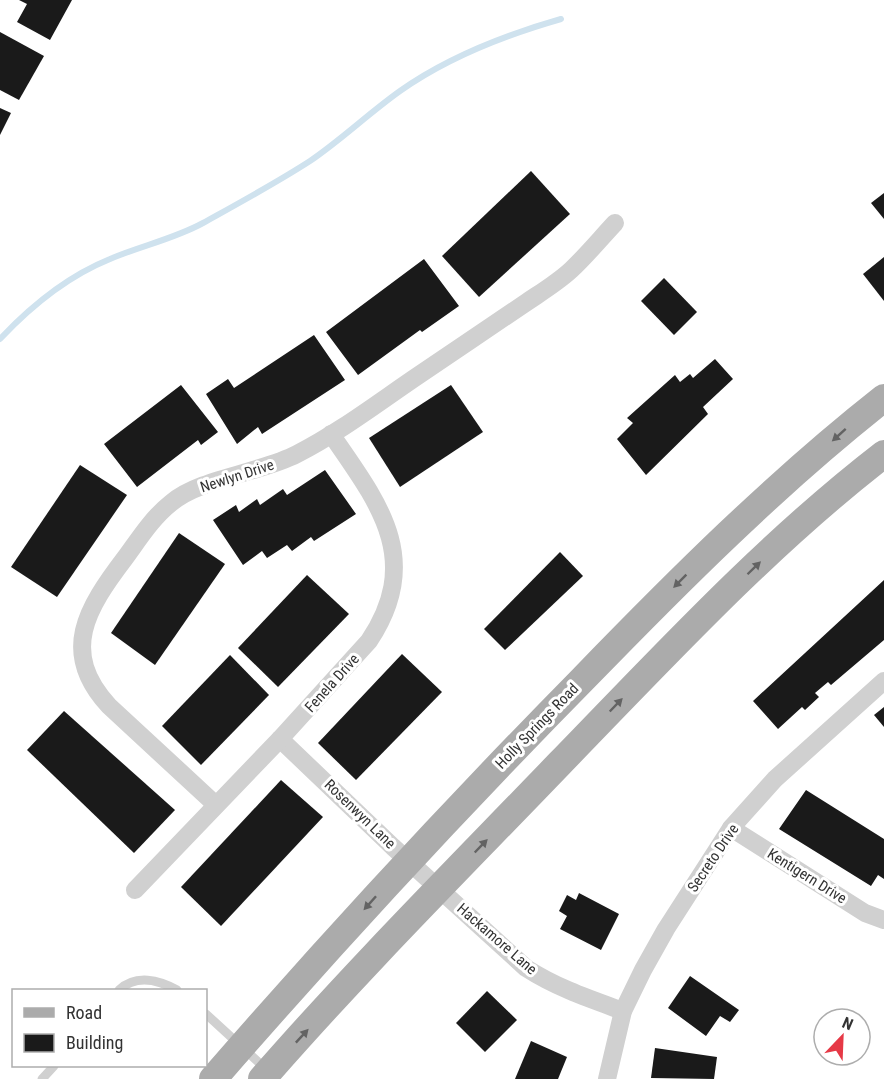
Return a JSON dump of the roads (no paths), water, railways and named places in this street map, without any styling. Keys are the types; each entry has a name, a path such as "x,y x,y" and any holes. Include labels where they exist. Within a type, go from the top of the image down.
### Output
{"main road":[{"name":"Holly Springs Road","path":"213,1079 408,859 562,699 717,544 856,420 884,398"},
{"path":"265,1076 440,888 647,673 791,532 884,453"}],"street":[{"name":"Newlyn Drive","path":"216,805 97,693 89,681 82,652 85,625 91,610 120,565 158,514 174,500 194,489 276,464 331,434 561,278 615,223"},
{"name":"Fenela Drive","path":"135,890 280,739 369,641 382,623 390,602 394,557 384,516 372,494 331,434"},
{"name":"Secreto Drive","path":"607,1079 623,1011 666,929 731,828 775,779 884,681"},
{"name":"Rosenwyn Lane","path":"280,739 440,888"},
{"name":"Kentigern Drive","path":"731,828 865,913 884,920"},
{"name":"Hackamore Lane","path":"440,888 526,968 566,990 623,1011"}],"lane":[{"path":"122,989 136,980 153,981 174,989"},
{"path":"207,1015 241,1047 265,1076"},
{"path":"42,1079 52,1067"}],"waterway":[{"path":"0,339 37,304 79,274 121,254 192,229 271,185 310,161 418,79 478,48 561,19"}]}
